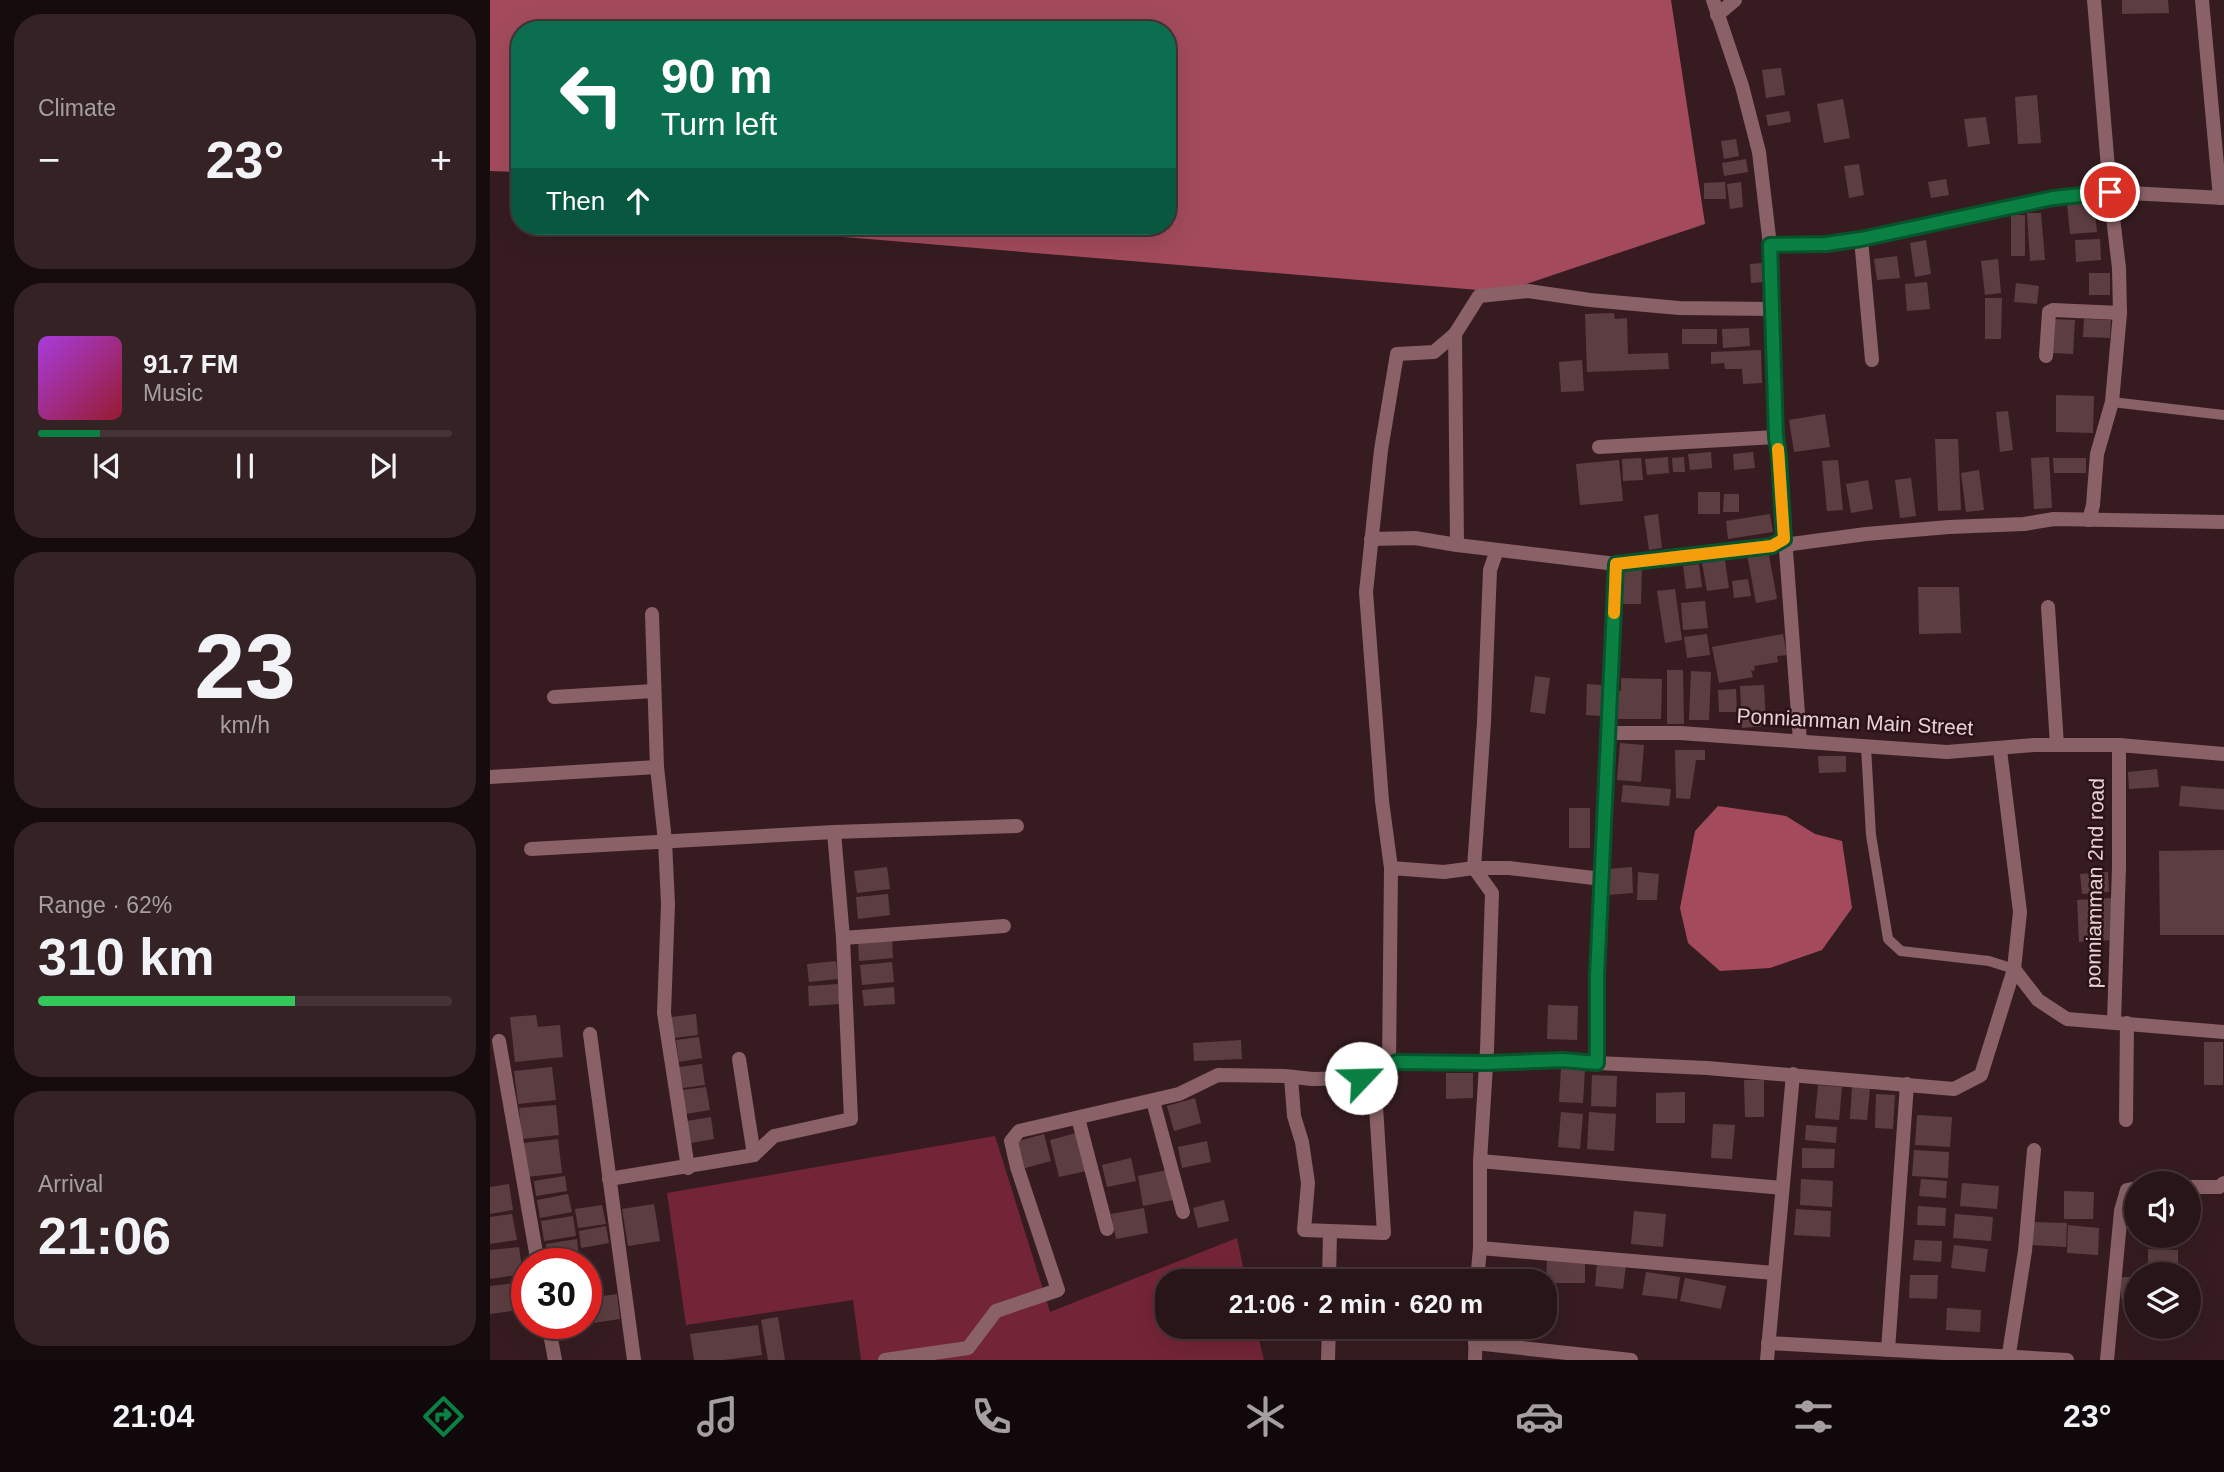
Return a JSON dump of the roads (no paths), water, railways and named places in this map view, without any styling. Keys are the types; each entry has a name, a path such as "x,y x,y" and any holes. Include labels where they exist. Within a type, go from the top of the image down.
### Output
{"street":[{"path":"1713,0 1742,86 1759,152 1772,262 1776,437 1800,741"},
{"path":"1717,15 1735,0"},
{"path":"2089,520 2093,505 2097,454 2112,402 2120,313 2119,268 2094,0"},
{"path":"1770,245 1826,244 1861,239 2053,198 2110,192 2222,198 2202,0"},
{"path":"1861,239 1872,360"},
{"path":"1389,1065 1391,868 1382,802 1366,592 1381,450 1397,354 1434,352 1455,334 1479,296 1528,291 1679,308 1772,309"},
{"path":"2046,356 2049,312 2120,313"},
{"path":"1455,334 1457,545"},
{"path":"1599,447 1776,437"},
{"path":"1370,539 1415,538 1616,564 1772,546 1784,542 1949,527 2024,524 2054,519 2224,522"},
{"path":"1478,1269 1492,893 1474,868 1484,722 1490,570 1497,550"},
{"path":"1597,1063 1597,976 1616,564"},
{"path":"2048,607 2057,745"},
{"path":"652,614 657,767 668,904 664,1013 688,1168"},
{"path":"554,697 654,691"},
{"name":"Ponniamman Main Street","path":"1609,733 1680,733 1947,752 2057,745 2119,745 2224,754"},
{"name":"ponniamman 2nd road","path":"2119,745 2120,1023 2126,1120"},
{"path":"885,1360 968,1348 996,1311 1058,1290 1017,1167 1011,1141 1019,1131 1179,1094 1219,1075 1361,1078 1374,1075 1397,1062 1563,1060 1793,1074 1954,1089 1982,1075 2014,969 2020,912 2000,750"},
{"path":"490,776 657,767"},
{"path":"531,849 1017,825"},
{"path":"609,1179 754,1155 774,1136 851,1119 843,938 834,832"},
{"path":"1391,868 1444,872 1474,868 1509,868 1602,879"},
{"path":"843,938 1004,926"},
{"path":"2014,969 2038,1000 2067,1020 2224,1032"},
{"path":"590,1034 634,1360"},
{"path":"499,1041 535,1248"},
{"path":"738,1059 754,1155"},
{"path":"1766,1360 1793,1074"},
{"path":"1291,1077 1294,1116 1302,1142 1308,1183 1304,1230 1384,1233 1374,1075"},
{"path":"1888,1350 1908,1084"},
{"path":"1153,1101 1183,1212"},
{"path":"1078,1118 1107,1229"},
{"path":"2008,1358 2025,1251 2034,1150"},
{"path":"1480,1161 1782,1188"},
{"path":"2201,1187 2219,1187 2224,1183"},
{"path":"2107,1360 2121,1211 2124,1205"},
{"path":"1329,1269 1330,1231"},
{"path":"1480,1248 1774,1273"},
{"path":"551,1339 555,1360"},
{"path":"1328,1360 1329,1339"},
{"path":"1475,1339 1475,1360"},
{"path":"1475,1343 1631,1360"},
{"path":"1768,1343 2067,1360"}],"lane":[{"path":"2112,402 2224,415"},
{"path":"1866,747 1871,835 1888,939 1901,951 1989,961 2014,969"}]}
